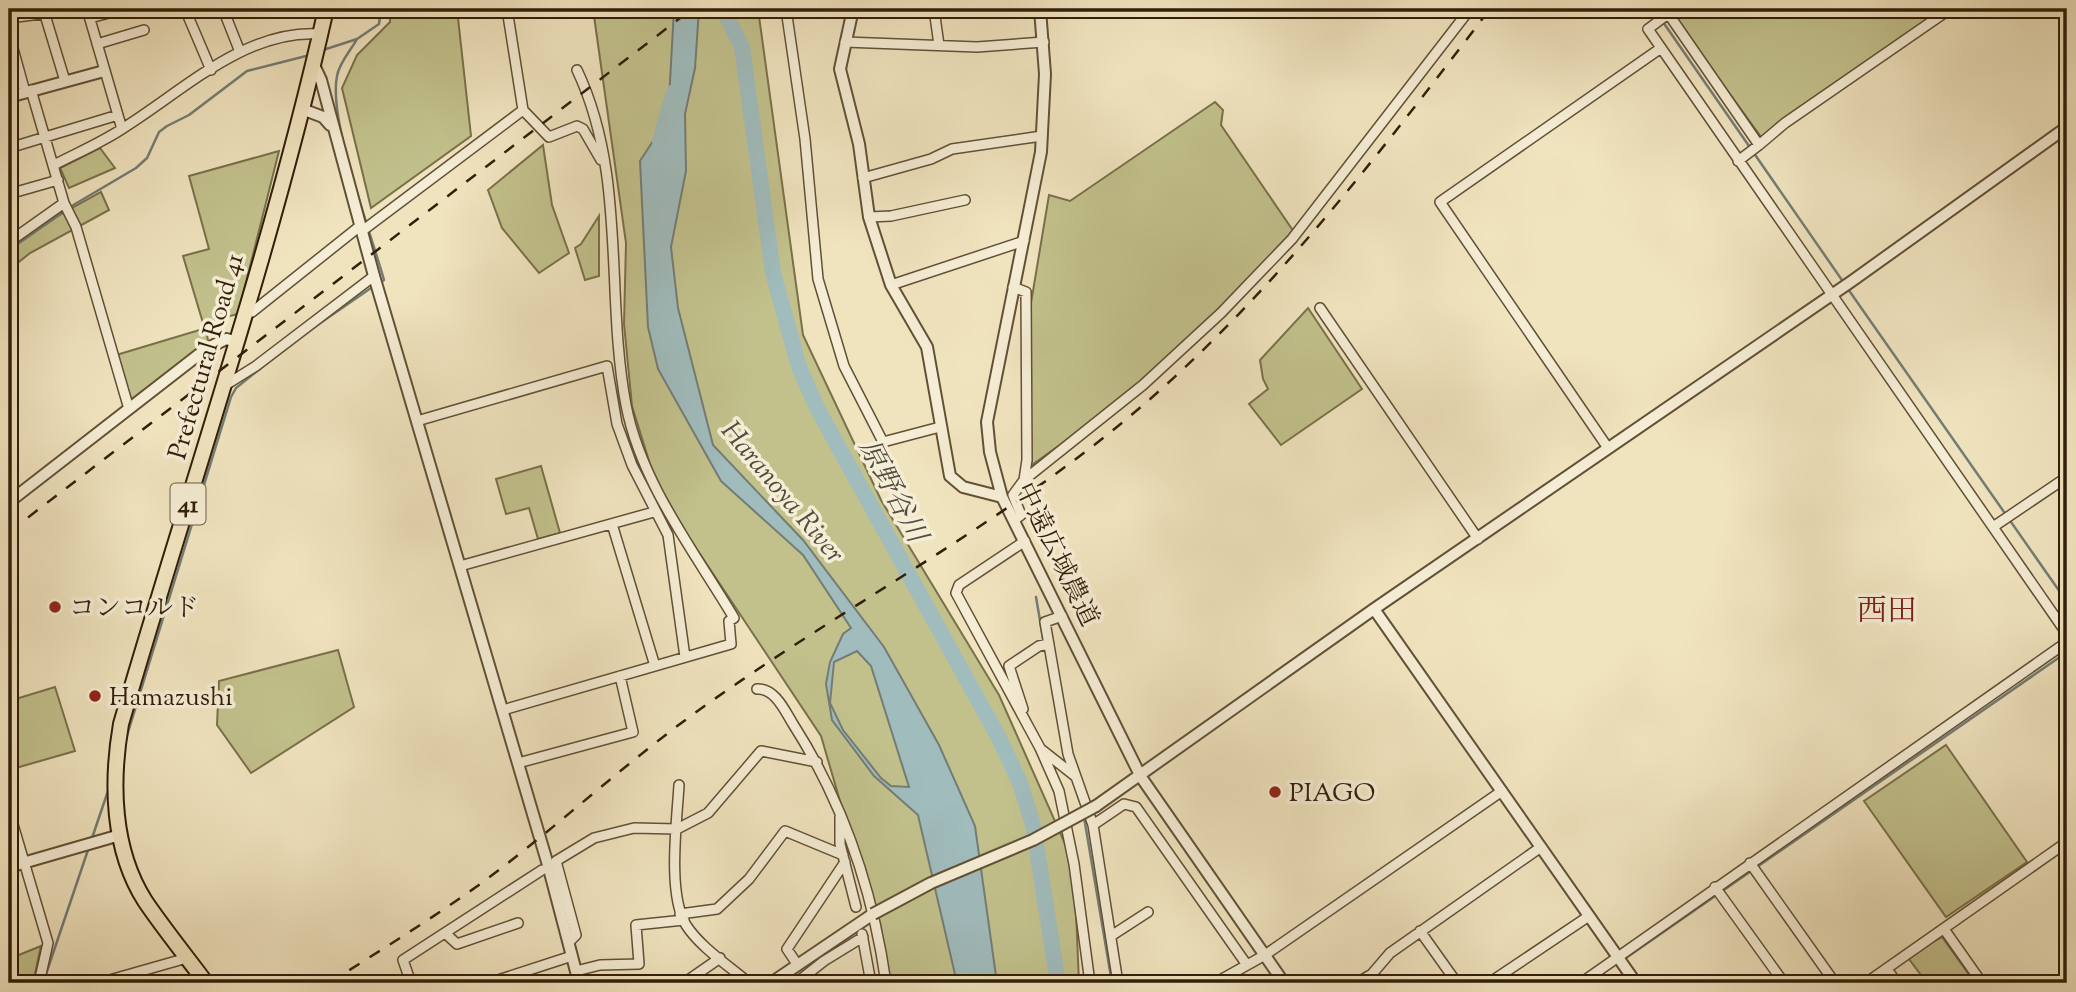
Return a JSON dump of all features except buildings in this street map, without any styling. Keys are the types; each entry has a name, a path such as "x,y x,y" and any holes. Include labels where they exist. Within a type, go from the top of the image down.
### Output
{"main road":[{"name":"Prefectural Road 41","path":"206,983 144,900 129,867 120,835 115,761 121,724 224,386 314,65 326,9"}],"street":[{"path":"9,18 79,9"},
{"path":"122,130 88,13 124,9"},
{"path":"186,9 211,69"},
{"path":"223,9 240,51"},
{"path":"507,9 523,110 549,137 577,126 583,129 607,174"},
{"path":"786,9 804,139 818,279 844,366 883,442 940,427"},
{"path":"853,9 840,69 859,144 869,217 891,285 927,346 948,468 956,483 1002,497"},
{"path":"934,9 939,45"},
{"name":"中遠広域農道","path":"1040,9 1044,42 1042,136 1024,241 987,422 990,452 1002,497 1142,777 1284,983"},
{"path":"1014,520 1021,515 1013,495 1024,480 1143,385 1221,313 1293,239 1470,9"},
{"path":"1738,161 1785,123 1950,9"},
{"path":"1759,145 1667,11 1648,29 1995,526 2067,634"},
{"path":"45,15 65,81"},
{"path":"97,44 144,30"},
{"path":"54,165 122,130 240,51 294,32 320,34"},
{"path":"9,34 54,165 64,203 76,227 129,409"},
{"path":"845,42 977,47 1044,42"},
{"path":"1608,448 1440,202 1661,48"},
{"path":"314,65 321,80 331,128 373,276 503,710 579,983"},
{"path":"503,710 731,644 729,621 734,618 660,495 640,453 626,408 618,357 611,197 590,96 577,70"},
{"path":"9,96 104,71"},
{"path":"302,109 323,117 331,128"},
{"path":"244,310 252,312 361,228 523,110"},
{"path":"9,148 118,116"},
{"path":"771,983 873,914 931,883 1032,840 1096,806 1142,777 1374,609 1852,281 2067,127"},
{"path":"863,178 931,159 952,149 1042,136"},
{"path":"9,194 58,180"},
{"path":"869,217 891,216 965,200"},
{"path":"9,242 64,203"},
{"path":"891,285 1024,241"},
{"path":"224,386 256,366 373,276"},
{"path":"1013,287 1026,292 1027,460 1024,480"},
{"path":"1320,308 1478,539"},
{"path":"9,502 206,349 226,339 235,341"},
{"path":"417,421 607,366 617,424 654,512 668,535 685,657"},
{"path":"1995,526 2067,477"},
{"path":"460,566 654,512"},
{"path":"612,524 655,666"},
{"path":"1025,541 959,585 956,593 1040,748 1061,803 1074,864 1090,983"},
{"path":"1374,609 1636,983"},
{"path":"1062,616 1045,622 1068,754 1093,825 1118,983"},
{"path":"1581,983 1753,868 2067,642"},
{"path":"1030,731 1009,666 1039,646 1049,644"},
{"path":"518,763 633,732 620,676"},
{"path":"757,689 770,693 782,707 817,762 840,811 873,914 886,983"},
{"path":"1040,748 1077,777"},
{"path":"569,942 576,935 556,861 594,838 634,828 677,829 708,813 761,751 817,762"},
{"path":"679,785 677,829 682,917 695,936 750,983"},
{"path":"1215,983 1265,955 1502,791"},
{"path":"1093,825 1124,804 1136,807 1247,965"},
{"path":"9,811 48,943 39,983"},
{"path":"840,811 844,859 856,907"},
{"path":"576,971 600,965 639,964 636,925 717,909 749,879 785,831 844,859"},
{"path":"9,867 120,835"},
{"path":"1866,983 2067,842"},
{"path":"1357,983 1371,974 1390,953 1541,847"},
{"path":"797,964 787,949 844,859"},
{"path":"1753,868 1835,983"},
{"path":"411,983 403,960 542,870"},
{"path":"1718,891 1784,983"},
{"path":"1111,936 1148,912"},
{"path":"1489,983 1589,916"},
{"path":"445,933 457,944 518,923"},
{"path":"1944,929 1982,983"},
{"path":"1420,931 1457,983"},
{"path":"796,983 862,936 871,983"},
{"path":"489,983 572,956"},
{"path":"99,983 187,958"},
{"path":"684,983 720,958"},
{"path":"1887,969 1897,983"}],"shaded area":[{"path":"390,9 457,9 471,136 371,208 342,88 357,55 390,22"},
{"path":"593,9 758,9 803,335 881,500 999,695 1074,864 1079,983 888,983 887,962 821,736 688,536 654,477 632,406 624,324 626,243"},
{"path":"1668,9 1953,9 1764,141"},
{"path":"1215,102 1223,110 1221,125 1296,235 1202,329 1169,358 1100,415 1029,467 1031,303 1049,195 1070,201"},
{"path":"543,145 552,205 569,253 539,273 502,228 488,190"},
{"path":"100,148 115,168 69,188 60,168"},
{"path":"279,151 238,314 203,323 183,256 209,249 189,176"},
{"path":"101,192 109,210 30,253 9,270 9,243"},
{"path":"599,216 599,276 585,280 575,248 581,244"},
{"path":"1308,308 1362,389 1281,445 1249,404 1268,389 1263,379 1260,360"},
{"path":"206,328 208,341 127,403 113,356"},
{"path":"541,466 560,533 538,539 529,508 506,514 496,479"},
{"path":"338,650 354,707 251,773 217,725 219,681"},
{"path":"55,687 75,751 9,770 9,701"},
{"path":"1946,745 2027,862 1946,917 1864,801"},
{"path":"1942,937 1975,983 1927,983 1906,955"},
{"path":"41,946 33,983 9,983 9,959"}],"water":[{"path":"674,9 699,9 695,68 685,114 686,171 671,247 678,308 713,445 803,540 884,647 939,745 975,826 997,983 957,983 918,815 874,776 832,720 826,684 830,662 843,634 851,628 803,555 721,481 658,369 648,327 640,161 668,118","holes":["857,651 871,666 909,787 891,786 881,778 843,730 830,703 834,662"]}],"waterway":[{"path":"323,50 357,39 379,24 381,9"},
{"name":"原野谷川","path":"723,9 742,47 773,273 799,367 817,408 999,738 1020,783 1033,825 1058,983"},
{"path":"1654,9 1659,16"},
{"path":"1663,22 1844,283"},
{"path":"357,39 338,71 336,95 344,147 384,280 380,283"},
{"path":"9,250 75,204 136,168 147,158 159,132 189,115 247,71 310,55"},
{"name":"Haranoya River","path":"660,141 674,92"},
{"path":"313,328 374,286"},
{"path":"1848,289 2067,602"},
{"path":"125,742 231,397 236,388 261,368"},
{"path":"1036,597 1044,644"},
{"path":"1623,960 2067,652"},
{"path":"91,841 109,788"},
{"path":"1084,817 1112,983"},
{"path":"45,977 89,847"}],"railway":[{"path":"9,532 692,9"},
{"path":"329,983 483,882 644,752 750,674 1012,505 1112,431 1218,336 1266,285 1359,177 1490,9"}],"place":[{"name":"コンコルド","path":"55,607"},
{"name":"Hamazushi","path":"95,696"},
{"name":"PIAGO","path":"1275,792"}],"district":[{"name":"西田","path":"1887,610"}]}
